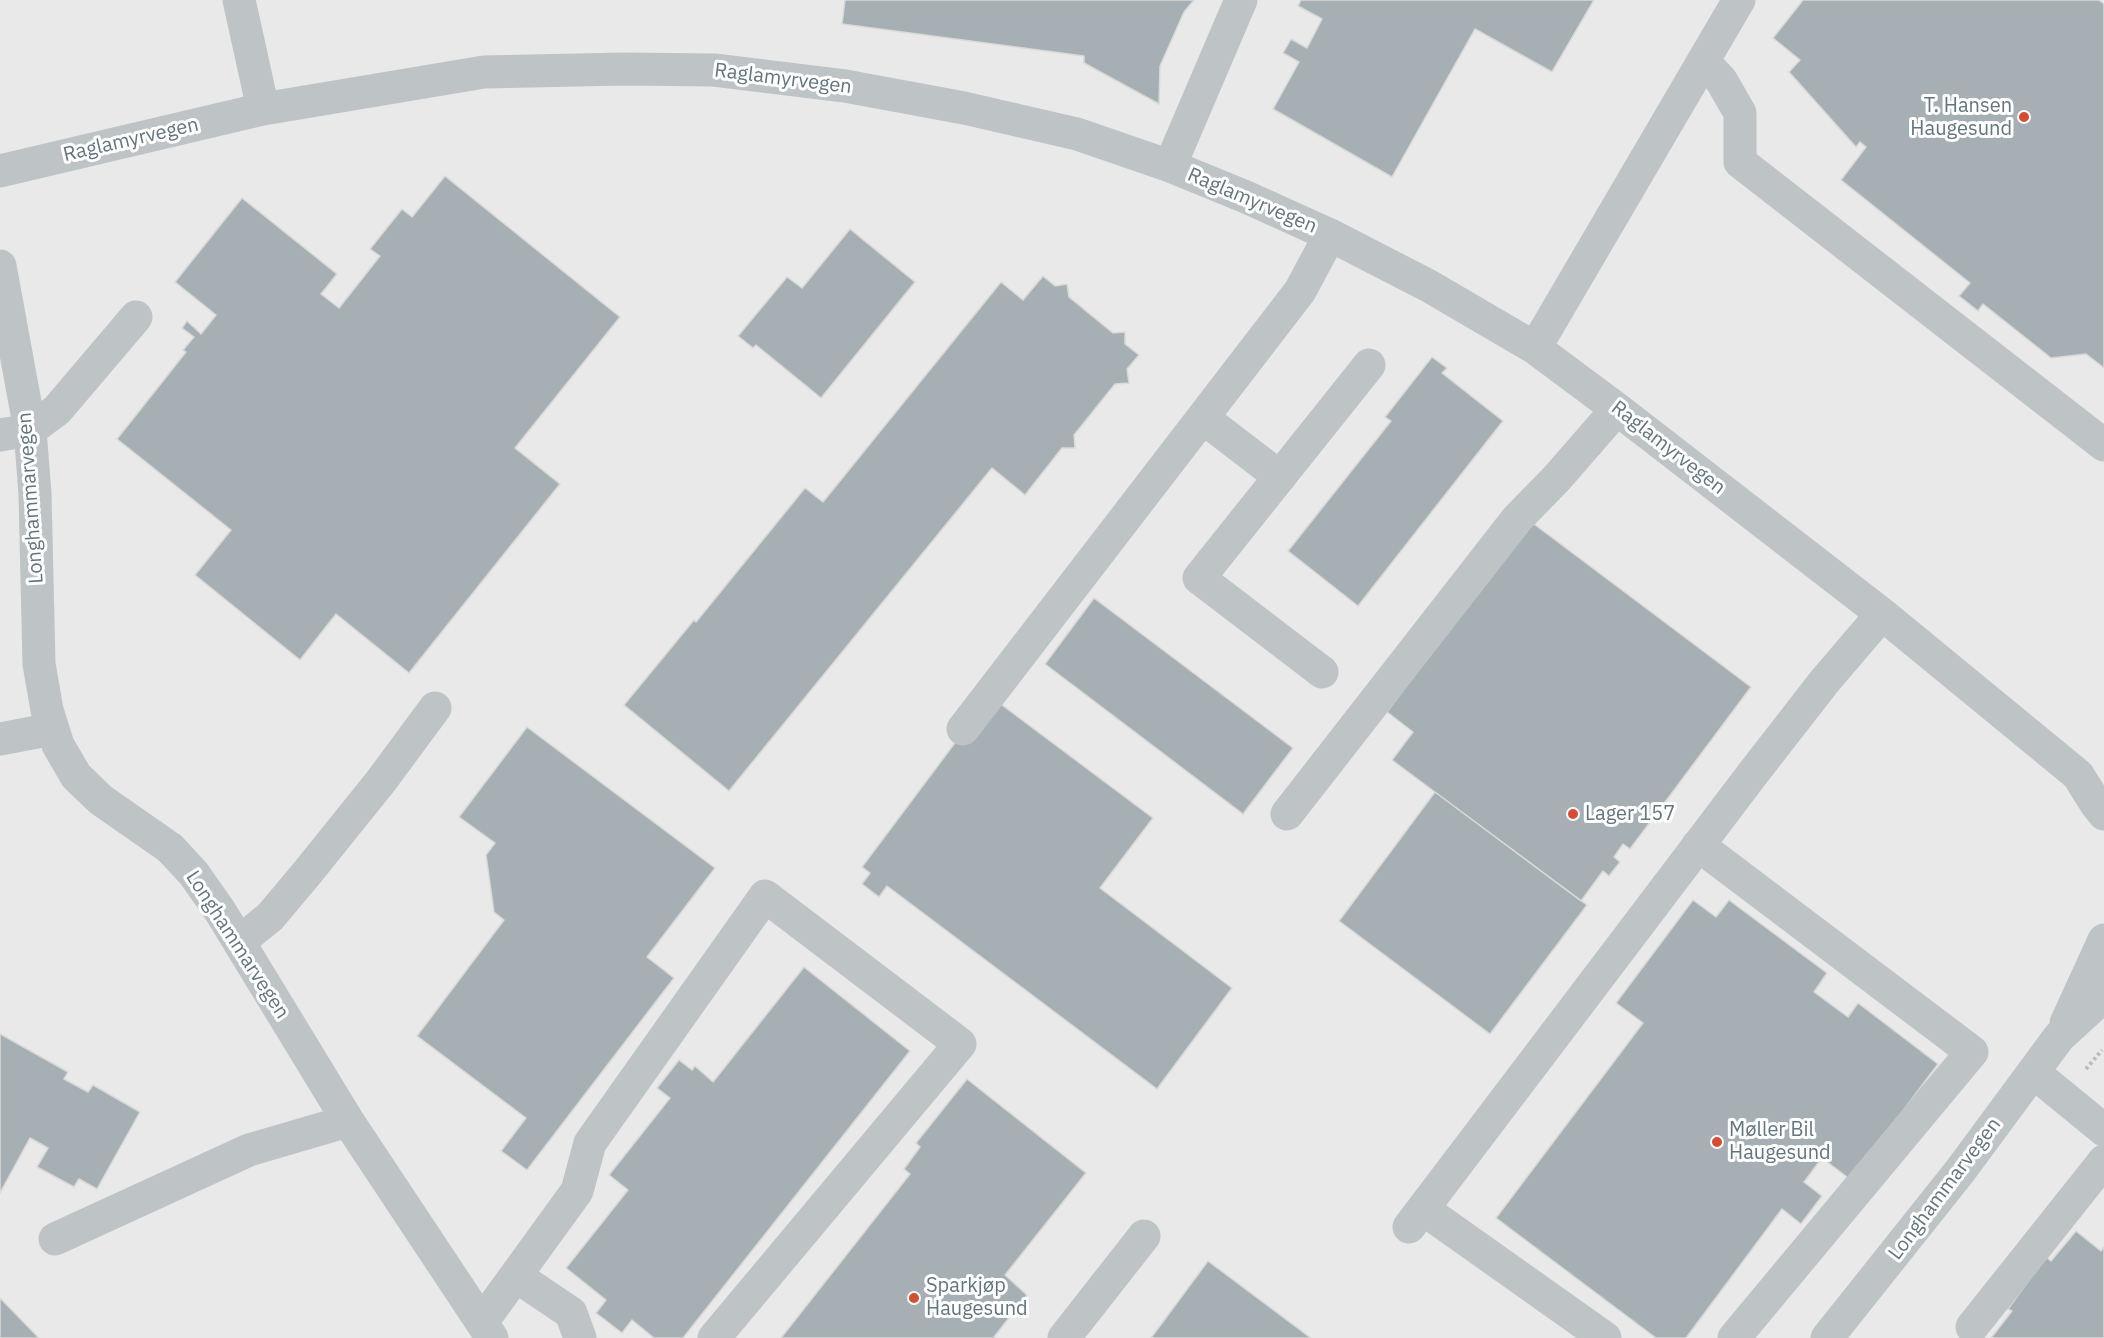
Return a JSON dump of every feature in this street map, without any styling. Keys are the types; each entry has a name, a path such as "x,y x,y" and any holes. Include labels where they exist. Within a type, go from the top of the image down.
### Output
{"street":[{"path":"240,0 262,109"},
{"path":"1170,166 1241,0"},
{"path":"1535,348 1739,0"},
{"path":"1703,61 1721,80 1740,113 1740,162 2104,445"},
{"name":"Raglamyrvegen","path":"0,171 262,109 484,72 714,70 845,86 964,108 1077,134 1170,166 1330,235 1429,286 1535,348 1617,409 2091,778 2096,804 2104,814"},
{"path":"963,729 1300,291 1330,235"},
{"name":"Longhammarvegen","path":"0,266 15,433 35,494 39,664 47,710 58,746 76,776 101,800 170,848 194,874 239,942 348,1121 487,1330"},
{"path":"15,433 57,410 136,317"},
{"path":"1322,672 1199,578 1369,365"},
{"path":"1287,814 1517,519 1557,478 1617,409"},
{"path":"1203,418 1280,477"},
{"path":"1605,1338 1416,1218 1698,845 1813,696 1882,614"},
{"path":"239,942 270,917 307,873 381,781 435,708"},
{"path":"0,739 53,729"},
{"path":"1698,845 1972,1052 1734,1338"},
{"path":"487,1330 516,1276 578,1191 590,1143 765,896 960,1044 714,1338"},
{"name":"Longhammarvegen","path":"2060,1037 2104,940"},
{"name":"Longhammarvegen","path":"1827,1338 1960,1171 2060,1037 2104,996"},
{"path":"2032,1072 2104,1130"},
{"path":"55,1239 249,1150 348,1121"},
{"path":"1972,1327 2104,1161"},
{"path":"1064,1338 1144,1236"},
{"path":"516,1276 571,1313 580,1338"}],"shaded area":[{"path":"0,0 2104,0 2104,1338 0,1338"}],"building":[{"path":"845,0 1194,0 1184,12 1160,66 1159,104 1084,63 1084,56 842,24"},
{"path":"1301,0 1594,0 1552,72 1475,29 1392,177 1273,109 1299,62 1283,53 1291,39 1307,48 1322,19 1298,6"},
{"path":"1803,0 2099,0 2104,4 2104,368 2086,354 2051,358 1983,304 1978,311 1959,296 1970,283 1841,180 1866,147 1860,142 1856,147 1789,72 1800,60 1773,38"},
{"path":"445,176 620,317 515,448 560,484 409,673 336,614 300,660 195,575 231,530 117,439 186,352 183,350 194,337 182,328 187,321 201,334 216,315 175,282 242,198 337,274 321,294 339,308 380,256 370,249 402,209 412,217"},
{"path":"850,229 915,282 821,398 756,345 753,348 738,336 787,277 802,288"},
{"path":"1043,276 1055,286 1067,284 1069,297 1113,333 1125,332 1125,344 1139,355 1127,369 1129,383 1115,384 1074,435 1075,448 1062,448 1025,495 992,468 729,791 624,705 694,620 696,622 805,488 823,502 1001,282 1023,300"},
{"path":"1432,357 1447,368 1442,373 1503,421 1358,606 1288,551 1391,421 1385,417"},
{"path":"1530,521 1751,687 1630,849 1623,844 1614,857 1620,862 1609,876 1603,871 1581,901 1392,760 1413,732 1387,712"},
{"path":"1094,598 1293,748 1243,814 1045,664"},
{"path":"990,696 1153,818 1100,888 1232,988 1157,1089 887,886 879,897 862,884 870,873 862,867"},
{"path":"527,727 715,868 647,957 674,978 527,1170 501,1151 526,1118 417,1036 504,920 494,912 486,855 495,843 459,817"},
{"path":"1435,792 1587,905 1490,1034 1339,921"},
{"path":"1693,900 1716,917 1729,900 1827,973 1814,992 1848,1017 1858,1003 1938,1064 1851,1180 1822,1158 1804,1182 1822,1196 1801,1224 1782,1209 1686,1338 1656,1338 1496,1218 1643,1023 1616,1003"},
{"path":"804,967 910,1051 683,1338 654,1338 632,1320 622,1333 596,1313 606,1300 566,1268 628,1190 609,1175 670,1098 657,1088 679,1060 692,1070 695,1066 713,1082"},
{"path":"0,1034 68,1072 64,1079 88,1092 93,1085 140,1112 97,1189 79,1179 74,1187 37,1167 48,1148 30,1138 0,1193"},
{"path":"967,1079 1086,1173 1005,1275 1027,1295 995,1338 781,1338 910,1174 904,1169 920,1147 916,1143"},
{"path":"2076,1231 2101,1251 2104,1247 2104,1338 1991,1338 2012,1311 2008,1309 2046,1257 2051,1261"},
{"path":"1208,1261 1311,1338 1151,1338"},
{"path":"0,1298 39,1338 0,1338"}],"place":[{"name":"T. Hansen Haugesund","path":"2024,117"},
{"name":"Lager 157","path":"1573,814"},
{"name":"Møller Bil Haugesund","path":"1717,1142"},
{"name":"Sparkjøp Haugesund","path":"914,1298"}]}
